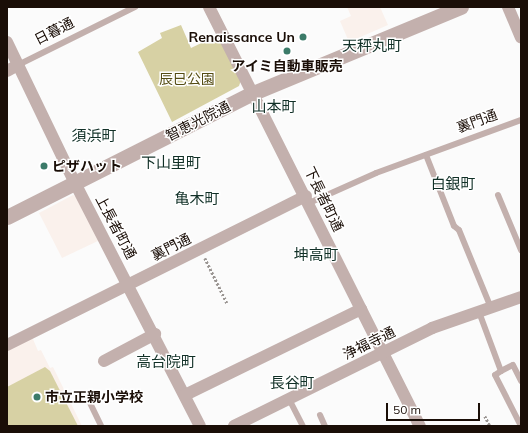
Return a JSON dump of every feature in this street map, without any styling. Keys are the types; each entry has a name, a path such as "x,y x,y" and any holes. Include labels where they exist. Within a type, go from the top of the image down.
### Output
{"street":[{"name":"下長者町通","path":"209,7 420,426"},
{"name":"智恵光院通","path":"7,217 253,93 461,7"},
{"path":"508,7 521,37"},
{"name":"上長者町通","path":"7,42 75,183 155,334 200,426"},
{"name":"日暮通","path":"7,71 18,65"},
{"name":"裏門通","path":"7,345 200,249 307,199"},
{"name":"浄福寺通","path":"234,426 432,328 521,297"},
{"path":"185,395 361,309"},
{"path":"104,361 155,334"}],"lane":[{"name":"日暮通","path":"18,65 135,7"},
{"name":"裏門通","path":"307,199 521,120"},
{"path":"426,155 454,226 458,230 491,308"},
{"path":"498,195 521,250"},
{"path":"479,312 501,371"},
{"path":"521,381 513,365 495,374 521,426"},
{"path":"289,399 303,426"},
{"path":"90,403 101,426"},
{"path":"320,415 325,426"}],"path":[{"path":"200,249 227,303"},
{"path":"485,416 490,426"}],"shaded area":[{"path":"347,7 380,7 388,25 349,42 340,21 351,16"},
{"path":"73,195 79,198 100,240 62,258 39,213"},
{"name":"市立正親小学校","path":"30,338 33,339 38,351 41,350 50,368 53,367 82,426 7,426 7,350"}],"green space":[{"name":"辰巳公園","path":"181,25 191,48 218,35 241,80 239,86 172,122 138,52 162,38 160,33"},
{"name":"市立正親小学校","path":"45,367 50,371 78,426 7,426 7,387"}],"place":[{"name":"Renaissance Un","path":"303,37"},
{"name":"アイミ自動車販売","path":"287,51"},
{"name":"ピザハット","path":"44,166"},
{"name":"市立正親小学校","path":"37,397"}],"district":[{"name":"天秤丸町","path":"372,46"},
{"name":"山本町","path":"274,107"},
{"name":"須浜町","path":"94,136"},
{"name":"下山里町","path":"171,163"},
{"name":"白銀町","path":"453,184"},
{"name":"亀木町","path":"197,199"},
{"name":"坤高町","path":"316,255"},
{"name":"高台院町","path":"166,362"},
{"name":"長谷町","path":"292,383"}]}
